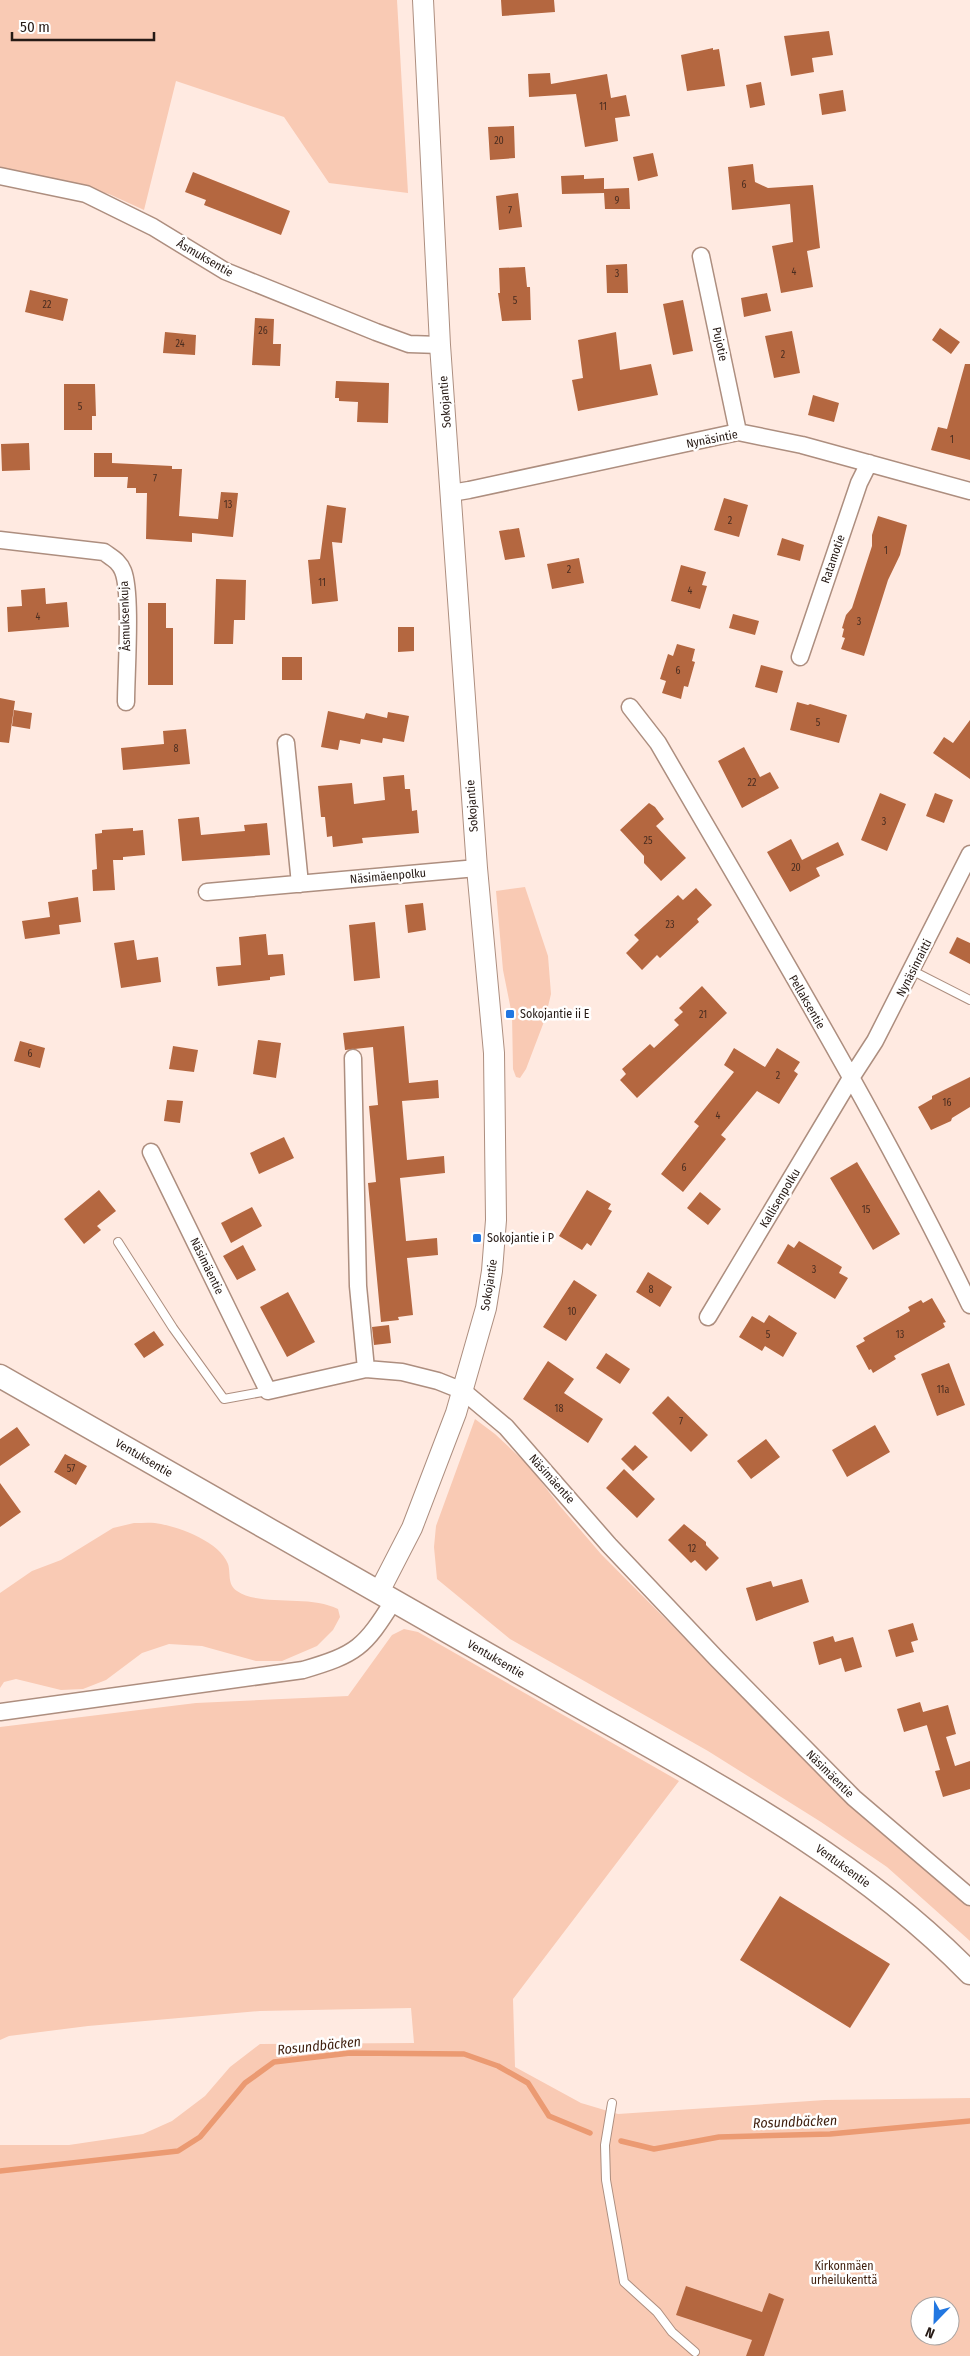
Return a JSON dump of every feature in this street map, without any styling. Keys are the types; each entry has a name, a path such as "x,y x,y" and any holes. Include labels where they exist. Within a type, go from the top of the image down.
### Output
{"main road":[{"name":"Ventuksentie","path":"0,1376 805,1838 854,1873 913,1921 970,1973"}],"street":[{"name":"Sokojantie","path":"386,1596 437,1466 463,1391 486,1308 492,1271 496,1220 494,1053 476,868 452,492 440,345 423,0"},
{"name":"Åsmuksentie","path":"0,176 86,194 154,227 225,271 409,344 440,345"},
{"name":"Pujotie","path":"701,256 738,432"},
{"name":"Nynäsintie","path":"452,492 479,488 738,432 802,445 970,491"},
{"name":"Ratamotie","path":"800,657 859,483 869,463"},
{"name":"Åsmuksenkuja","path":"0,540 104,552 117,561 124,572 127,595 126,702"},
{"name":"Pellaksentie","path":"630,707 658,743 851,1078 926,1214 970,1305"},
{"path":"286,743 300,884"},
{"name":"Nynäsinraitti","path":"851,1078 875,1041 913,971 970,854"},
{"name":"Näsimäenpolku","path":"207,892 476,868"},
{"path":"353,1058 358,1286 366,1369"},
{"name":"Kallisenpolku","path":"708,1317 851,1078"},
{"name":"Näsimäentie","path":"151,1152 268,1391 366,1369 402,1372 438,1381 463,1391 506,1428 609,1545 717,1659 854,1798 970,1897"},
{"path":"0,1712 303,1670 350,1654 368,1640 386,1596"}],"lane":[{"path":"913,971 970,1000"},
{"path":"118,1242 173,1328 224,1399 268,1391"},
{"path":"612,2103 605,2145 606,2180 624,2282 657,2312 672,2332 695,2352"}],"green space":[{"path":"0,0 397,0 408,193 329,183 284,117 176,81 144,210 109,194 0,169"},
{"path":"525,887 548,956 551,994 545,1019 526,1069 520,1078 516,1077 513,1069 512,1015 503,970 496,891"},
{"path":"475,1419 495,1434 529,1466 601,1554 848,1803 970,1905 970,1941 887,1867 821,1822 708,1751 510,1639 437,1579 434,1547 436,1526"},
{"path":"134,1523 155,1523 169,1526 199,1537 209,1543 224,1556 234,1588 247,1596 271,1600 313,1602 338,1609 340,1617 333,1630 317,1646 282,1661 256,1661 202,1646 169,1644 142,1653 106,1680 83,1689 61,1690 16,1679 4,1682 0,1688 0,1593 32,1571 61,1560 113,1528"},
{"name":"Kirkonmäen urheilukenttä","path":"404,1629 418,1632 679,1781 513,1999 515,2067 581,2103 618,2114 825,2100 970,2098 970,2356 0,2356 0,2145 69,2145 143,2134 172,2121 205,2096 230,2067 260,2044 414,2043 411,2008 260,2011 88,2026 9,2036 0,2040 0,1727 196,1703 348,1696 392,1635"}],"building":[{"path":"501,0 554,0 555,12 502,16"},
{"path":"829,31 833,55 812,58 814,72 791,76 784,36"},
{"path":"713,48 713,50 719,49 725,86 687,91 681,55"},
{"path":"550,73 551,84 607,74 611,98 626,95 630,116 615,118 618,141 585,147 576,94 529,97 528,74"},
{"path":"761,82 765,105 750,108 746,85"},
{"path":"843,90 846,111 822,115 819,94"},
{"path":"514,126 515,158 490,160 488,127"},
{"path":"653,153 658,176 638,181 633,157"},
{"path":"753,164 755,182 768,188 813,185 820,248 807,251 813,287 781,293 772,246 793,242 790,204 732,210 728,167"},
{"path":"193,172 290,211 281,235 204,205 206,200 185,192"},
{"path":"584,175 584,179 604,178 604,189 629,188 630,209 605,209 604,193 562,194 561,176"},
{"path":"518,193 522,227 499,230 496,196"},
{"path":"627,264 628,293 607,293 606,265"},
{"path":"525,267 527,287 530,287 531,320 502,321 498,293 500,293 499,268"},
{"path":"30,290 68,299 63,321 25,312"},
{"path":"767,293 771,311 744,317 741,298"},
{"path":"683,300 693,351 673,355 663,304"},
{"path":"255,318 274,319 273,344 281,344 280,366 252,365"},
{"path":"940,328 960,342 951,354 932,340"},
{"path":"792,331 800,373 774,378 765,336"},
{"path":"165,332 196,335 195,355 163,353"},
{"path":"616,332 620,370 651,364 658,395 578,411 572,380 583,378 578,340"},
{"path":"965,364 970,364 970,460 931,450 938,427 947,429"},
{"path":"336,381 389,383 388,423 357,422 358,402 339,401 339,398 335,398"},
{"path":"64,384 95,384 96,416 92,416 92,430 64,430"},
{"path":"813,395 839,403 834,422 808,415"},
{"path":"29,443 30,470 2,471 1,444"},
{"path":"94,453 112,453 112,463 172,466 172,469 182,469 179,516 218,519 221,492 238,493 233,537 192,533 192,542 146,539 147,493 136,493 136,488 127,488 128,477 94,477"},
{"path":"724,498 748,505 739,537 714,530"},
{"path":"327,505 346,508 342,543 332,542 338,601 312,604 308,560 320,559"},
{"path":"878,516 907,525 900,555 888,580 864,656 841,649 845,638 842,637 844,629 842,628 846,615 852,608 872,546 872,535"},
{"path":"519,528 525,557 505,560 499,531"},
{"path":"782,538 804,545 800,561 777,555"},
{"path":"579,558 584,583 552,589 547,564"},
{"path":"681,565 706,572 702,585 707,586 700,609 671,601"},
{"path":"216,579 246,580 245,620 234,620 233,644 214,644"},
{"path":"45,588 46,604 67,602 69,627 8,632 7,607 22,606 21,590"},
{"path":"148,603 166,603 166,628 173,628 173,685 148,685"},
{"path":"733,614 759,621 755,635 729,628"},
{"path":"398,627 414,627 414,651 398,652"},
{"path":"677,644 695,649 692,661 695,662 688,687 684,686 681,699 662,693 666,681 660,679 668,654 673,656"},
{"path":"282,657 302,657 302,680 282,680"},
{"path":"761,665 783,671 777,693 755,687"},
{"path":"0,698 15,701 9,743 0,742"},
{"path":"797,702 847,715 839,743 790,730"},
{"path":"14,710 32,713 30,729 12,726"},
{"path":"328,711 364,719 366,713 387,718 388,712 409,716 404,742 383,738 382,743 361,739 360,744 340,740 338,750 321,747"},
{"path":"970,720 970,779 933,753 944,737 953,743"},
{"path":"186,729 190,764 123,770 121,748 164,744 163,731"},
{"path":"744,747 760,777 770,772 779,788 742,808 718,761"},
{"path":"404,775 405,789 410,789 412,811 417,810 419,833 362,838 363,843 333,847 332,836 327,837 325,817 321,817 318,786 352,783 354,804 385,800 383,777"},
{"path":"880,793 906,804 887,851 861,840"},
{"path":"935,793 953,800 944,823 926,816"},
{"path":"649,803 655,807 664,819 656,826 686,858 661,881 644,863 644,856 620,830"},
{"path":"199,817 201,835 245,831 244,825 267,823 270,855 182,861 178,819"},
{"path":"133,828 133,831 143,830 145,855 123,857 123,860 113,860 115,890 93,891 92,870 97,869 95,834 102,833 102,830"},
{"path":"791,839 802,860 838,842 844,855 816,868 820,876 790,892 767,852"},
{"path":"696,888 712,905 697,919 699,922 660,958 657,955 642,970 626,953 639,940 634,935 678,895 683,900"},
{"path":"78,897 81,922 59,925 60,934 25,939 22,921 50,917 48,902"},
{"path":"423,903 426,930 408,933 405,905"},
{"path":"375,922 380,978 354,981 349,925"},
{"path":"266,934 268,955 283,954 285,975 270,977 270,980 218,986 216,967 241,965 239,937"},
{"path":"957,937 970,943 970,964 949,953"},
{"path":"134,940 137,960 158,957 161,982 121,988 114,943"},
{"path":"702,986 727,1013 637,1098 620,1080 626,1074 622,1069 650,1044 654,1048 679,1025 674,1020 683,1012 679,1008"},
{"path":"404,1026 409,1083 438,1080 439,1098 402,1101 407,1160 444,1156 445,1173 400,1178 406,1241 437,1238 438,1255 407,1258 413,1315 398,1317 399,1320 381,1322 368,1183 376,1182 369,1106 378,1105 373,1047 345,1050 343,1033"},
{"path":"258,1040 281,1043 276,1078 253,1074"},
{"path":"20,1041 45,1048 40,1068 14,1061"},
{"path":"173,1046 198,1050 194,1072 169,1069"},
{"path":"734,1048 765,1067 777,1048 800,1062 794,1071 798,1074 779,1104 757,1091 721,1135 726,1139 683,1192 661,1174 699,1126 694,1122 734,1072 724,1065"},
{"path":"970,1077 970,1107 952,1118 951,1121 931,1130 918,1107 932,1099 932,1096"},
{"path":"167,1100 183,1101 180,1123 164,1121"},
{"path":"284,1137 294,1158 259,1174 250,1153"},
{"path":"857,1162 900,1234 873,1250 830,1178"},
{"path":"99,1190 116,1211 97,1226 101,1230 84,1244 64,1219"},
{"path":"587,1190 611,1204 608,1209 612,1211 591,1246 587,1243 582,1250 559,1236"},
{"path":"700,1192 721,1209 708,1225 687,1208"},
{"path":"252,1207 262,1226 231,1243 221,1223"},
{"path":"799,1241 842,1267 839,1273 848,1278 835,1299 777,1263 788,1244 794,1248"},
{"path":"243,1245 256,1270 237,1280 223,1256"},
{"path":"648,1272 672,1287 660,1307 636,1292"},
{"path":"574,1280 597,1295 566,1341 543,1327"},
{"path":"288,1292 315,1342 287,1357 260,1307"},
{"path":"932,1298 946,1322 943,1323 945,1327 894,1356 896,1359 873,1373 871,1369 869,1370 856,1346 865,1341 863,1338 910,1311 908,1307 921,1300 923,1303"},
{"path":"769,1315 797,1333 783,1357 765,1346 762,1351 739,1337 752,1316 764,1323"},
{"path":"389,1325 391,1343 374,1345 372,1327"},
{"path":"154,1331 164,1345 144,1358 134,1344"},
{"path":"606,1353 630,1369 620,1384 596,1368"},
{"path":"548,1361 574,1379 564,1393 603,1419 588,1443 523,1399"},
{"path":"949,1363 965,1405 937,1416 921,1374"},
{"path":"668,1396 708,1435 691,1452 652,1413"},
{"path":"875,1425 890,1452 847,1477 832,1450"},
{"path":"17,1427 30,1445 0,1466 0,1439"},
{"path":"766,1439 780,1457 751,1479 737,1461"},
{"path":"635,1445 648,1457 633,1471 621,1459"},
{"path":"65,1454 87,1466 76,1485 54,1472"},
{"path":"624,1469 655,1499 637,1518 606,1488"},
{"path":"0,1483 21,1512 0,1527"},
{"path":"684,1524 706,1542 706,1545 719,1558 706,1571 695,1560 691,1563 668,1540"},
{"path":"802,1579 809,1602 756,1621 746,1588 771,1581 773,1587"},
{"path":"913,1623 918,1640 911,1642 914,1652 896,1657 888,1630"},
{"path":"833,1636 835,1642 853,1637 862,1667 845,1672 841,1658 819,1665 813,1642"},
{"path":"920,1702 927,1725 904,1732 897,1709"},
{"path":"948,1705 956,1734 946,1737 955,1766 970,1761 970,1789 943,1797 935,1771 940,1770 923,1712"},
{"path":"780,1896 890,1964 850,2028 740,1960"},
{"path":"686,2286 762,2312 769,2293 784,2299 764,2356 746,2356 752,2340 676,2315"}],"waterway":[{"name":"Rosundbäcken","path":"0,2171 178,2151 200,2137 245,2083 274,2062 350,2053 464,2054 498,2066 528,2083 549,2116 590,2133"},
{"name":"Rosundbäcken","path":"621,2141 654,2149 719,2137 830,2134 970,2121"}],"place":[{"name":"Sokojantie ii E","path":"510,1014"},
{"name":"Sokojantie i P","path":"477,1238"}]}
